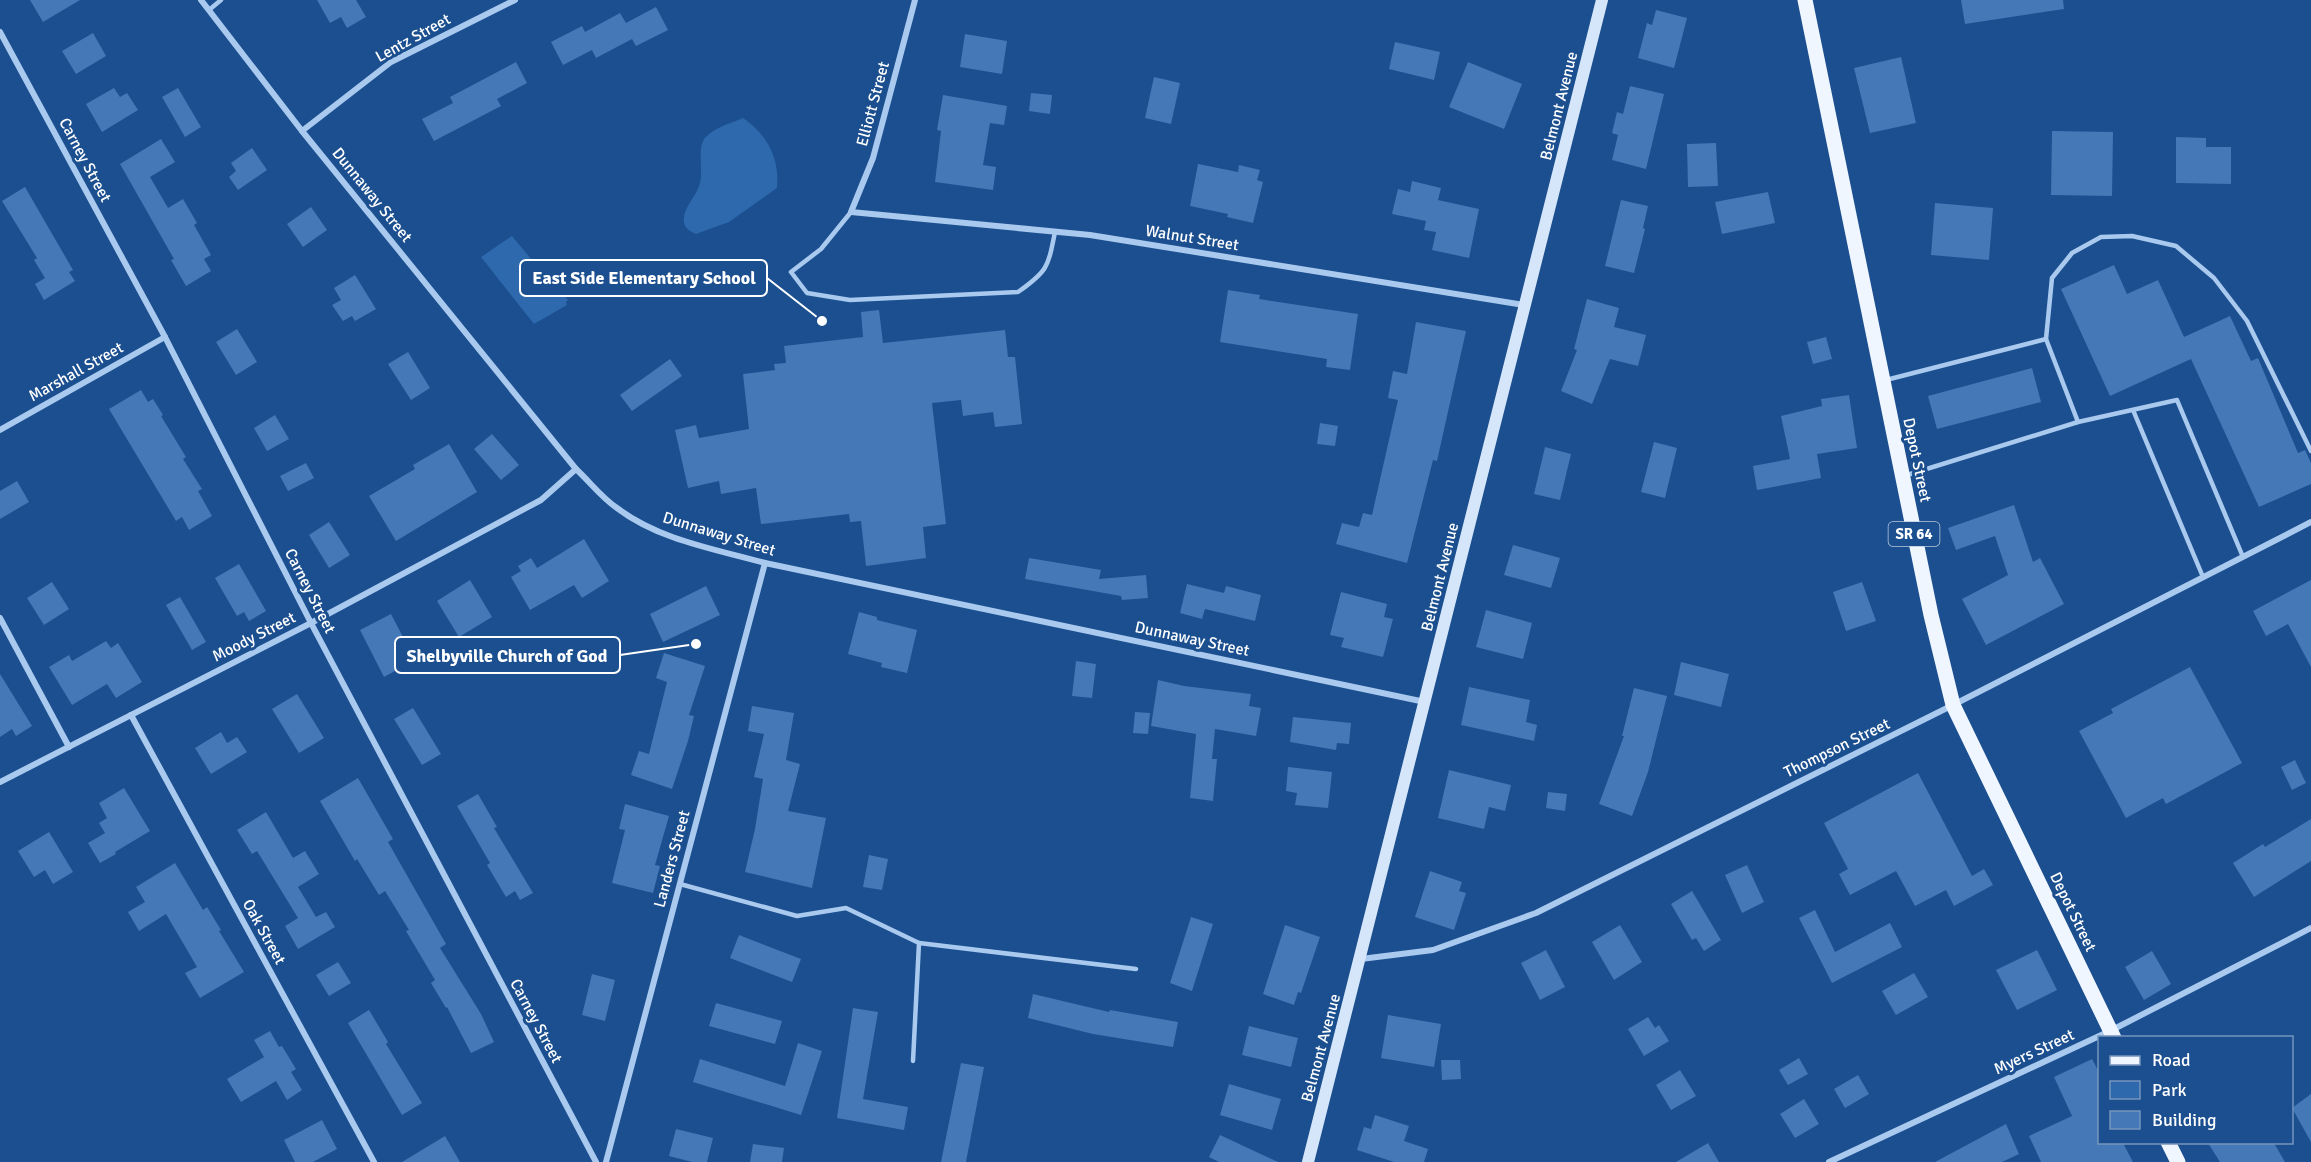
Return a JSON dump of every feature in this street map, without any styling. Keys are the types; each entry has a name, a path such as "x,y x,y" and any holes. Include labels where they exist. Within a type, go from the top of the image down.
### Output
{"main road":[{"name":"Belmont Avenue","path":"1308,1162 1602,0"},
{"name":"Depot Street","path":"1805,0 1931,615 1953,705 2112,1034"},
{"path":"2169,1144 2178,1162"}],"street":[{"name":"Dunnaway Street","path":"201,0 302,130 576,470 616,508 643,524 673,537 765,564 1425,702"},
{"name":"Lentz Street","path":"302,130 392,62 515,0"},
{"name":"Elliott Street","path":"851,212 873,158 915,0"},
{"name":"Carney Street","path":"0,32 165,337 311,624 596,1162"},
{"name":"Walnut Street","path":"851,212 1102,237 1526,305"},
{"name":"Marshall Street","path":"0,430 165,337"},
{"name":"Moody Street","path":"0,782 311,624 541,500 576,470"},
{"name":"Thompson Street","path":"1361,959 1433,950 1536,913 1953,705 2311,522"},
{"name":"Landers Street","path":"606,1162 765,564"},
{"path":"0,618 69,747"},
{"name":"Oak Street","path":"131,715 374,1162"},
{"name":"Myers Street","path":"2112,1034 2311,928"},
{"name":"Myers Street","path":"1829,1162 2098,1040"}],"lane":[{"path":"209,10 221,0"},
{"path":"851,212 821,249 791,272 807,293 850,300 1018,292 1039,277 1049,263 1055,232"},
{"path":"2078,422 2046,339 2052,278 2072,253 2101,237 2132,236 2176,246 2214,278 2247,321 2311,451"},
{"path":"1883,380 2046,339"},
{"path":"1902,476 2078,422 2177,400 2243,557"},
{"path":"2133,410 2203,577"},
{"path":"680,884 797,916 846,908 919,943 1136,969"},
{"path":"913,1061 919,943"}],"green space":[{"path":"743,118 759,132 770,148 776,167 777,188 729,222 696,234 685,226 684,217 700,183 703,141 716,130"},
{"path":"512,236 536,265 542,262 568,300 567,305 534,324 481,257"}],"building":[{"path":"30,0 80,0 43,22"},
{"path":"317,0 356,0 366,17 347,28 341,17 330,23"},
{"path":"1961,0 2063,0 2064,9 1965,24"},
{"path":"656,7 668,30 636,46 632,39 596,58 592,50 563,65 551,42 582,26 585,32 620,13 626,23"},
{"path":"1656,10 1687,18 1674,68 1638,58 1647,23 1652,25"},
{"path":"93,33 106,56 76,74 62,51"},
{"path":"965,34 1007,41 1002,74 960,67"},
{"path":"1395,42 1440,52 1434,80 1389,69"},
{"path":"1901,57 1916,123 1870,133 1854,68"},
{"path":"516,62 527,83 497,99 501,106 434,141 422,119 453,103 450,97"},
{"path":"1468,62 1522,84 1504,129 1449,107"},
{"path":"1154,77 1180,83 1171,124 1145,118"},
{"path":"1630,86 1664,94 1646,169 1612,160 1618,135 1612,133 1617,112 1623,114"},
{"path":"114,88 120,97 127,93 138,110 102,132 86,104"},
{"path":"178,88 201,127 185,137 162,97"},
{"path":"1031,93 1052,95 1050,114 1029,111"},
{"path":"943,95 1007,106 1004,125 990,123 983,165 996,167 993,190 935,182 941,131 937,130"},
{"path":"2052,131 2113,132 2112,196 2051,195"},
{"path":"2176,137 2206,138 2206,147 2231,147 2231,184 2176,183"},
{"path":"161,139 175,162 150,177 168,208 183,199 211,255 204,259 211,271 186,286 171,260 174,259 120,164"},
{"path":"1716,143 1718,186 1688,187 1687,144"},
{"path":"252,148 267,170 238,190 229,177 236,171 231,163"},
{"path":"1198,164 1238,172 1239,165 1260,170 1257,180 1263,182 1253,223 1227,217 1228,214 1190,206"},
{"path":"1412,181 1441,188 1438,200 1479,209 1469,258 1432,250 1436,232 1424,230 1426,221 1392,214 1398,189 1410,192"},
{"path":"25,187 73,270 69,272 75,281 44,300 35,284 45,278 34,260 37,258 2,201"},
{"path":"1768,192 1775,223 1722,234 1715,202"},
{"path":"1621,200 1648,206 1634,273 1605,266"},
{"path":"1935,203 1993,208 1989,260 1931,255"},
{"path":"311,207 327,230 303,247 287,224"},
{"path":"2114,265 2127,294 2158,280 2184,337 2230,316 2251,361 2258,358 2298,453 2305,450 2311,463 2311,484 2259,507 2191,359 2110,396 2061,289"},
{"path":"355,275 376,309 355,321 352,316 343,321 332,305 341,300 334,288"},
{"path":"1228,290 1260,295 1259,299 1358,314 1350,370 1326,367 1327,359 1220,342"},
{"path":"1587,299 1619,308 1614,327 1646,335 1638,366 1610,359 1592,404 1561,391 1577,350 1574,349"},
{"path":"879,310 883,343 1005,330 1008,357 1015,357 1022,424 995,427 993,412 963,416 961,400 932,403 946,524 923,527 926,558 866,566 861,521 850,522 849,514 761,524 756,488 721,494 719,481 688,488 675,430 696,425 699,438 749,429 743,374 775,370 774,364 786,363 784,346 863,337 861,312"},
{"path":"1416,322 1466,331 1437,461 1433,460 1407,563 1336,544 1342,523 1359,527 1363,513 1372,515 1398,400 1388,398 1393,371 1407,374"},
{"path":"237,329 257,362 236,375 216,342"},
{"path":"1826,337 1832,359 1813,364 1807,342"},
{"path":"408,352 430,388 411,400 388,364"},
{"path":"670,359 682,376 632,411 620,395"},
{"path":"2032,368 2041,402 1937,429 1928,396"},
{"path":"141,390 148,402 153,399 163,415 161,416 186,457 183,459 202,489 198,491 212,516 189,530 182,517 176,521 109,409"},
{"path":"1849,395 1857,448 1817,454 1821,478 1757,490 1753,466 1790,459 1781,416 1822,406 1821,399"},
{"path":"275,415 289,439 267,451 254,428"},
{"path":"1320,423 1338,426 1335,446 1317,444"},
{"path":"492,434 519,465 501,480 474,449"},
{"path":"1654,442 1677,448 1665,498 1641,492"},
{"path":"449,444 477,492 396,541 369,496 415,469 413,465"},
{"path":"1545,447 1571,454 1560,500 1534,494"},
{"path":"306,463 314,478 288,491 280,476"},
{"path":"17,481 29,502 0,519 0,491"},
{"path":"2014,505 2033,562 2040,558 2064,604 1986,645 1962,599 2008,575 1995,536 1956,550 1948,528"},
{"path":"329,522 350,555 329,568 309,535"},
{"path":"584,539 609,581 582,598 574,585 530,610 511,577 521,571 518,566 531,558 537,568"},
{"path":"1513,545 1560,558 1551,588 1504,575"},
{"path":"1029,558 1101,570 1099,579 1146,575 1148,598 1122,600 1121,596 1025,579"},
{"path":"239,564 266,611 249,621 244,612 237,616 215,578"},
{"path":"470,580 492,617 459,637 437,601"},
{"path":"2311,580 2311,667 2288,624 2266,636 2253,611"},
{"path":"52,582 69,609 44,625 27,598"},
{"path":"1862,582 1876,621 1846,631 1833,592"},
{"path":"1187,584 1224,593 1226,586 1261,595 1255,621 1205,609 1202,619 1180,613"},
{"path":"706,586 720,615 663,642 650,614"},
{"path":"1341,592 1387,604 1384,617 1393,619 1383,657 1341,647 1344,638 1330,635"},
{"path":"180,597 206,642 192,650 166,605"},
{"path":"1486,610 1532,623 1523,659 1476,647"},
{"path":"859,612 877,617 877,620 917,630 907,673 881,667 882,663 848,654"},
{"path":"391,614 415,660 384,677 360,630"},
{"path":"106,641 111,648 118,643 142,682 116,698 107,684 72,705 49,667 69,655 72,661"},
{"path":"664,653 705,666 689,715 694,716 688,741 672,789 631,775 639,751 649,754 667,682 656,678"},
{"path":"1076,661 1096,664 1092,698 1072,696"},
{"path":"1681,662 1729,674 1721,707 1674,695"},
{"path":"2190,667 2242,763 2166,804 2163,798 2126,818 2079,731 2113,713 2111,709"},
{"path":"0,674 32,726 16,736 12,729 0,737"},
{"path":"1158,680 1184,686 1251,694 1249,706 1261,708 1256,736 1215,729 1212,759 1217,759 1213,801 1190,798 1196,734 1151,726"},
{"path":"1469,687 1530,700 1526,722 1537,725 1534,741 1461,725"},
{"path":"1634,688 1667,696 1648,772 1632,816 1599,804 1624,736 1622,736"},
{"path":"297,694 324,738 299,753 272,709"},
{"path":"752,706 794,713 786,760 800,764 788,811 826,818 812,888 745,872 763,779 754,777 764,734 748,731"},
{"path":"413,708 441,754 422,765 394,719"},
{"path":"1135,712 1150,713 1148,734 1133,733"},
{"path":"1293,717 1351,723 1349,744 1337,743 1336,750 1290,742"},
{"path":"221,732 227,743 237,737 247,752 211,774 195,748"},
{"path":"2295,760 2306,783 2292,790 2281,767"},
{"path":"1288,767 1332,772 1328,808 1295,805 1297,793 1286,791"},
{"path":"1449,770 1511,785 1505,811 1489,807 1484,829 1438,818"},
{"path":"1918,773 1972,876 1984,869 1993,885 1954,906 1946,890 1915,906 1896,871 1850,895 1839,874 1848,869 1824,823"},
{"path":"358,778 393,839 388,842 446,944 440,948 481,1014 494,1042 471,1053 447,1007 431,983 435,980 406,931 409,930 385,891 379,895 357,859 355,861 320,801"},
{"path":"124,788 150,831 100,863 88,843 105,833 99,823 107,818 99,803"},
{"path":"1548,792 1567,794 1565,811 1546,808"},
{"path":"478,794 497,827 494,828 533,893 520,900 515,891 506,897 487,865 490,863 457,806"},
{"path":"625,804 669,816 655,865 660,866 653,893 612,883 625,830 619,829"},
{"path":"266,812 293,858 305,851 319,874 298,887 316,917 326,912 335,927 298,949 285,926 298,918 257,851 252,854 237,830"},
{"path":"2311,819 2311,861 2254,897 2233,863 2263,844 2265,847"},
{"path":"49,832 73,872 53,884 45,870 34,877 18,851"},
{"path":"869,855 888,859 882,890 863,887"},
{"path":"175,863 203,910 207,907 244,972 200,998 185,973 197,967 166,914 139,931 128,912 145,902 136,887"},
{"path":"1747,865 1764,902 1742,913 1725,875"},
{"path":"1430,871 1462,882 1459,891 1466,893 1454,930 1415,917"},
{"path":"1692,891 1721,940 1704,951 1696,938 1692,940 1671,904"},
{"path":"1815,910 1835,952 1890,923 1902,947 1832,983 1799,918"},
{"path":"1191,917 1213,924 1192,991 1170,983"},
{"path":"1285,925 1320,937 1301,993 1298,992 1294,1005 1263,994"},
{"path":"1620,925 1642,962 1614,980 1592,942"},
{"path":"739,935 801,959 792,982 730,958"},
{"path":"1546,950 1565,987 1540,1000 1521,963"},
{"path":"2037,950 2057,990 2017,1010 1996,970"},
{"path":"2152,951 2171,984 2144,1000 2125,967"},
{"path":"338,962 351,983 329,996 316,975"},
{"path":"1914,973 1928,997 1896,1015 1882,991"},
{"path":"592,974 615,980 605,1021 582,1015"},
{"path":"1033,994 1109,1012 1110,1010 1178,1022 1173,1047 1093,1034 1028,1018"},
{"path":"716,1003 782,1021 775,1044 709,1026"},
{"path":"853,1008 878,1012 863,1099 908,1107 904,1130 837,1118"},
{"path":"369,1010 388,1042 386,1044 422,1103 402,1115 348,1023"},
{"path":"1388,1015 1441,1024 1434,1067 1381,1058"},
{"path":"1648,1017 1655,1028 1659,1025 1669,1041 1644,1056 1628,1029"},
{"path":"1249,1026 1298,1038 1291,1067 1242,1055"},
{"path":"270,1031 296,1069 291,1072 302,1090 287,1100 276,1081 241,1102 227,1079 264,1057 254,1040"},
{"path":"798,1043 822,1051 801,1115 693,1082 700,1059 785,1086"},
{"path":"1799,1058 1808,1074 1788,1085 1779,1070"},
{"path":"2092,1059 2098,1070 2098,1144 2124,1144 2133,1162 2041,1162 2029,1136 2072,1116 2054,1077"},
{"path":"1441,1060 1460,1060 1461,1079 1442,1080"},
{"path":"961,1063 984,1067 966,1162 941,1162"},
{"path":"1680,1070 1696,1096 1671,1110 1656,1085"},
{"path":"1858,1075 1869,1094 1845,1108 1834,1089"},
{"path":"1229,1084 1281,1099 1272,1130 1220,1115"},
{"path":"2311,1094 2311,1142 2293,1110 2293,1107"},
{"path":"1804,1099 1819,1124 1795,1138 1780,1114"},
{"path":"1375,1115 1409,1126 1404,1141 1428,1149 1424,1162 1394,1162 1357,1150 1364,1127 1371,1129"},
{"path":"322,1120 337,1149 313,1162 295,1162 284,1140"},
{"path":"2006,1124 2019,1154 2002,1162 1935,1162"},
{"path":"676,1129 713,1138 707,1162 692,1162 669,1156"},
{"path":"1220,1135 1278,1162 1219,1162 1209,1157"},
{"path":"445,1136 460,1162 402,1162"},
{"path":"1708,1143 1719,1162 1676,1162"},
{"path":"753,1144 784,1148 782,1162 750,1162"},
{"path":"2209,1144 2275,1144 2285,1162 2220,1162"}],"place":[{"name":"East Side Elementary School","path":"822,321"},
{"name":"Shelbyville Church of God","path":"696,644"}]}
